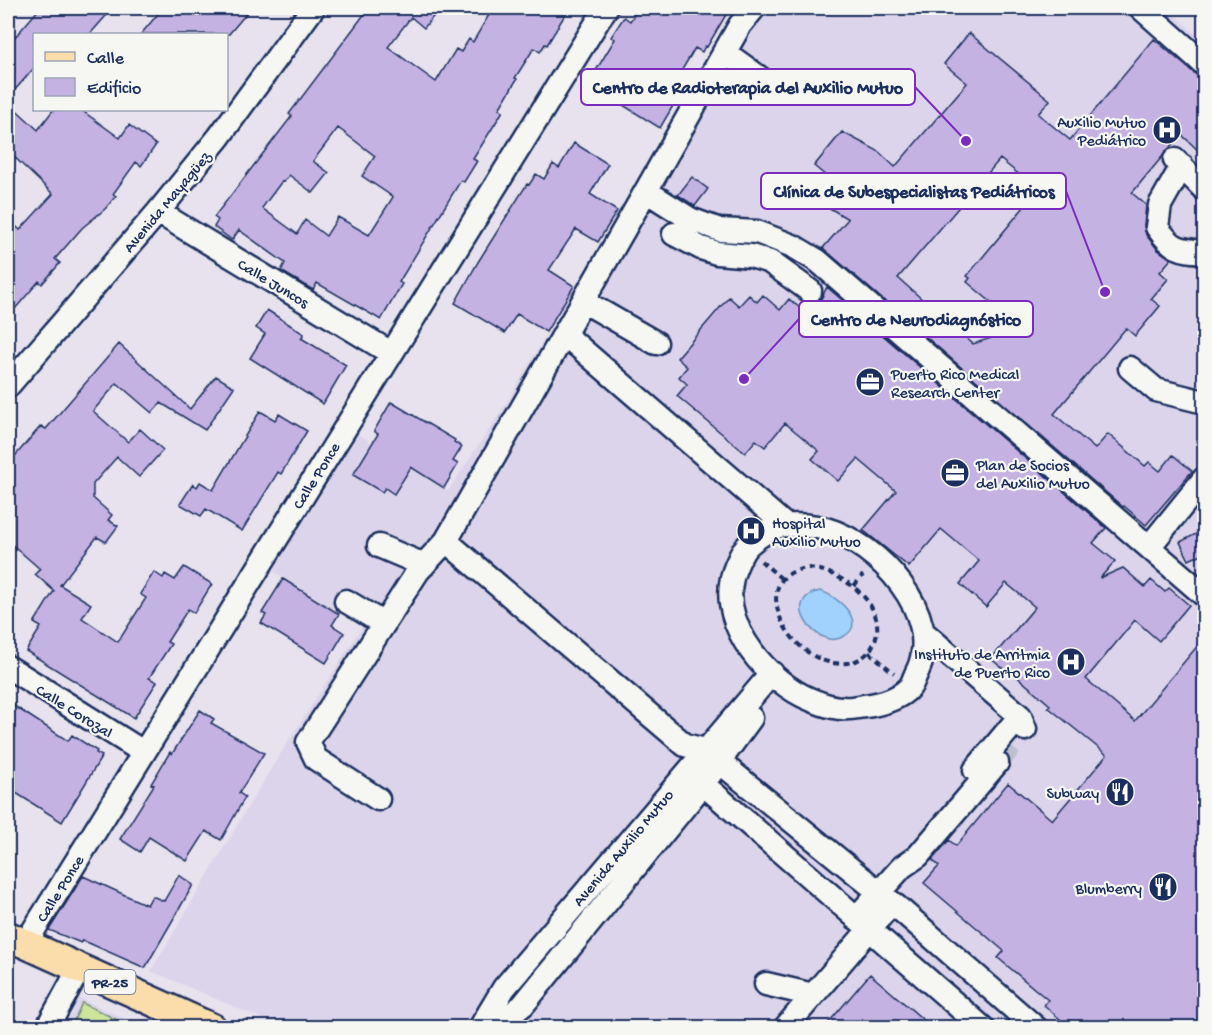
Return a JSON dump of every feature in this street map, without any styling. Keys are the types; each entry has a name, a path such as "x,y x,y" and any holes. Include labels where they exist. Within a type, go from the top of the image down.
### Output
{"main road":[{"name":"PR-25","path":"16,940 212,1028"}],"street":[{"name":"Avenida Mayagüez","path":"8,386 158,212 219,137 313,8"},
{"name":"Calle Ponce","path":"16,940 143,752 606,8"},
{"path":"378,800 316,759 308,742 418,571 446,541 724,52 740,25 754,8"},
{"path":"1142,8 1204,64"},
{"path":"724,52 760,78"},
{"path":"1204,189 1178,163 1160,205 1157,228 1166,241 1178,249 1204,252"},
{"path":"646,191 690,219 720,230 757,232 793,246 818,261 1204,595"},
{"name":"Calle Juncos","path":"158,212 391,353"},
{"path":"674,234 701,248 717,253 752,256 770,262 810,291"},
{"path":"583,301 656,343"},
{"path":"564,334 785,525"},
{"path":"1130,368 1156,390 1204,402"},
{"path":"1149,547 1204,479"},
{"path":"807,525 828,529 851,540 876,558 898,581 914,602 923,632 923,657 910,686 886,703 842,709 804,697 776,677 757,658 741,634 731,607 732,577 745,547 773,527 807,525"},
{"path":"446,541 885,898 1036,1028"},
{"path":"380,546 424,565"},
{"path":"346,601 384,624"},
{"path":"785,1028 813,995 863,923 885,898 909,849 1020,726 923,632"},
{"name":"Calle Corozal","path":"8,667 143,752"},
{"name":"Avenida Auxilio Mutuo","path":"494,1028 523,1005 696,776 703,752 776,677"},
{"path":"703,752 696,776 983,1027 1005,1000"},
{"path":"902,867 918,856 997,763"},
{"name":"Avenida Auxilio Mutuo","path":"480,1028 504,988 696,776"},
{"path":"47,1028 79,969"},
{"path":"766,984 813,995"}],"path":[{"path":"818,568 838,575 854,586 869,604 876,623 877,634 869,652 850,663 838,664 816,658 797,644 778,615 776,596 783,580 792,572 800,569 818,568"},
{"path":"869,652 910,686"}],"shaded area":[{"name":"Hospital Auxilio Mutuo","path":"740,8 1167,8 1204,41 1204,1027 281,1027 151,971 270,770 362,627 273,571 356,433 448,491 504,407"},
{"path":"79,998 134,1023 131,1027 64,1028"}],"green space":[{"path":"82,1003 120,1021 117,1027 71,1027"}],"water":[{"path":"820,591 843,605 852,619 853,626 849,633 840,638 831,639 812,630 802,612 802,603 808,596"}],"building":[{"path":"40,8 113,8 91,33 33,33 33,69 8,98 8,45"},
{"path":"163,8 251,8 229,34 142,33"},
{"path":"369,8 440,8 424,28 411,17 388,47 436,82 456,49 461,52 469,39 473,42 493,8 499,11 501,8 569,8 547,45 545,44 540,52 534,48 515,78 517,79 499,109 503,111 473,159 477,161 464,182 461,180 399,282 402,284 381,320 317,283 313,290 281,271 285,263 239,230 232,240 214,227 218,220 214,217 292,116 289,114","holes":["338,128 375,156 362,176 393,197 369,235 338,217 326,236 305,220 297,234 262,208 289,175 313,193 329,173 313,161"]},
{"path":"639,8 730,8 707,47 705,46 702,52 695,48 674,83 677,85 671,95 677,99 660,128 605,94 609,87 592,77 615,39 611,37 624,17 630,21"},
{"path":"969,33 1050,100 1038,114 1070,140 1154,39 1204,79 1204,156 1181,134 1132,193 1146,205 1144,225 1146,235 1158,250 1171,259 1160,272 1168,279 1151,299 1160,306 1135,336 1126,328 1054,414 1095,449 1108,434 1145,466 1149,462 1160,471 1173,455 1192,471 1146,525 823,248 848,219 823,204 838,186 814,166 842,132 878,151 895,167 967,83 944,64","holes":["1000,159 1038,190 967,276 970,278 967,282 1022,328 973,344 898,278"]},
{"path":"8,102 38,130 52,111 82,111 120,138 129,125 156,145 141,166 136,162 113,194 116,196 105,209 82,228 55,259 60,263 42,284 39,281 8,317 8,219 20,230 53,194 8,151"},
{"path":"574,143 608,164 590,194 617,211 598,242 576,229 549,270 574,286 546,332 517,314 505,333 455,303 527,184 529,185 536,174 544,179 553,164 559,168"},
{"path":"692,177 708,189 695,206 678,195"},
{"path":"827,287 1106,528 1093,543 1115,561 1100,578 1123,568 1145,587 1151,580 1165,592 1169,588 1189,605 1159,641 1135,620 1086,679 1135,721 1204,638 1204,1028 1070,1028 1044,1005 1048,1000 998,958 1004,951 924,883 939,866 932,860 949,840 956,846 1008,783 1052,820 1107,755 1048,707 1050,705 1007,668 1005,670 991,659 1035,607 1006,583 986,607 960,584 979,561 941,529 909,567 863,530 896,491 858,459 838,481 812,459 819,451 785,423 765,447 756,440 745,453 677,396 687,384 679,377 687,367 677,358 729,297 739,306 749,295 757,302 763,295 780,310 789,299 806,313 813,304 821,299"},
{"path":"267,310 304,334 301,338 346,365 323,404 250,358 265,334 256,328"},
{"path":"119,344 190,409 216,376 234,387 205,430 161,403 152,413 117,383 93,411 128,442 140,429 163,450 139,477 117,457 93,484 93,498 112,515 108,520 118,526 106,542 97,537 60,585 91,604 82,618 118,642 146,598 140,594 154,572 163,578 165,574 175,580 184,567 212,584 194,613 188,609 167,642 171,644 149,678 157,682 134,718 26,651 41,627 34,623 54,591 35,574 40,569 8,541 8,464 41,426 46,429"},
{"path":"391,402 455,440 454,442 462,447 453,461 458,464 444,488 411,467 394,494 385,488 382,492 353,475 378,434 374,431"},
{"path":"260,411 275,420 279,414 307,431 281,474 278,472 242,531 206,509 201,516 180,504 193,484 197,487 200,482 213,490"},
{"path":"1204,530 1204,553 1189,560 1180,542"},
{"path":"283,579 339,614 332,625 344,633 326,663 261,623 266,615 262,613"},
{"path":"8,702 68,741 72,735 102,756 62,822 8,788"},
{"path":"200,710 214,719 211,723 264,753 239,793 245,797 221,840 206,831 187,861 149,837 140,852 120,839 154,785 151,784 170,752 172,754"},
{"path":"179,875 193,885 145,968 82,940 81,943 49,930 83,876 147,905 152,896 164,901"},
{"path":"870,974 933,1028 824,1028"}],"tunnel":[{"path":"997,763 1021,735"}],"place":[{"name":"Auxilio Mutuo Pediátrico","path":"1167,130"},
{"name":"Centro de Radioterapia del Auxilio Mutuo","path":"966,141"},
{"name":"Clínica de Subespecialistas Pediátricos","path":"1105,292"},
{"name":"Centro de Neurodiagnóstico","path":"744,379"},
{"name":"Puerto Rico Medical Research Center","path":"870,382"},
{"name":"Plan de Socios del Auxilio Mutuo","path":"955,473"},
{"name":"Hospital Auxilio Mutuo","path":"751,531"},
{"name":"Instituto de Arritmia de Puerto Rico","path":"1071,662"},
{"name":"Subway","path":"1120,792"},
{"name":"Blumberry","path":"1163,887"}]}
